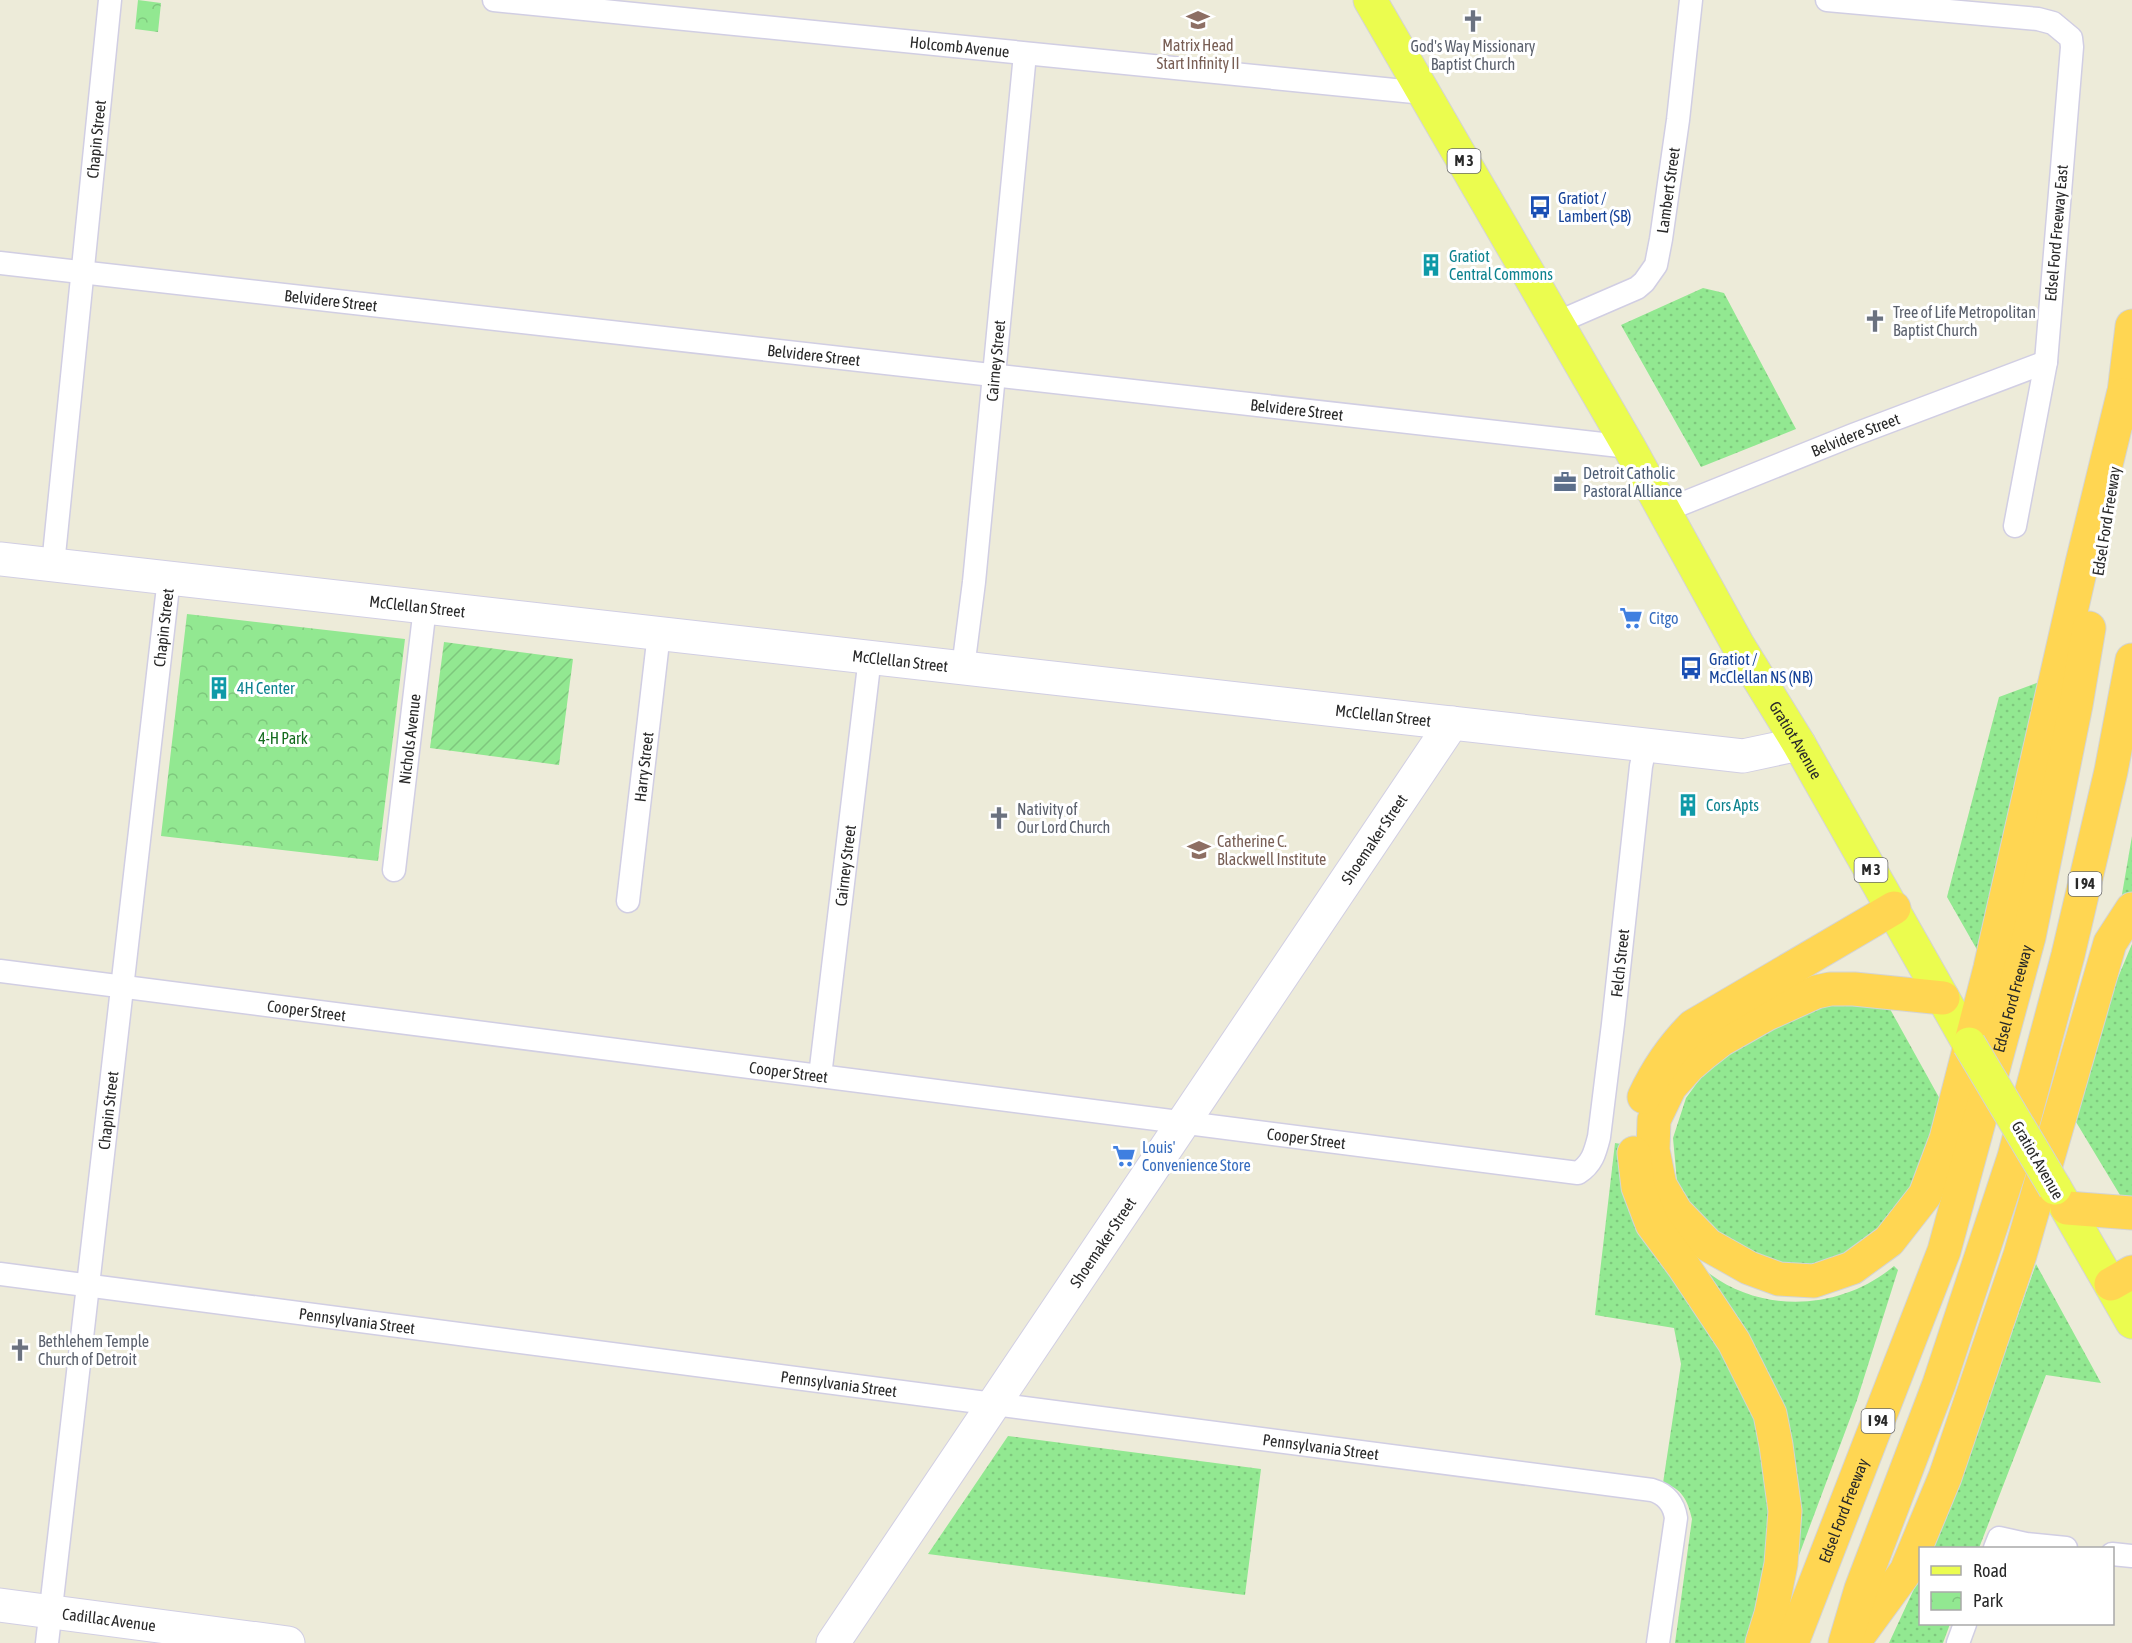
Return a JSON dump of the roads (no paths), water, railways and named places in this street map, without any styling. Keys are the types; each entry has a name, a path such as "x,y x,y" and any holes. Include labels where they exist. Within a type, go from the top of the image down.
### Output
{"highway":[{"name":"Edsel Ford Freeway","path":"1792,1643 1944,1251 2029,937 2076,705 2110,504 2132,326"},
{"path":"1948,1006 1854,989 1830,989 1816,992 1767,1014 1703,1053 1670,1087 1654,1120 1653,1150 1660,1185 1676,1212 1708,1245 1749,1268 1779,1280 1814,1281 1852,1268 1889,1241 1925,1195 1946,1139 1990,968 2123,394"},
{"name":"I 94","path":"1845,1643 1862,1589 1939,1384 2014,1157 2068,955 2102,809 2132,660"},
{"path":"1762,1643 1772,1614 1781,1564 1785,1511 1770,1414 1734,1342 1652,1224 1645,1210 1635,1169 1636,1126 1642,1101 1656,1071 1675,1044 1693,1026 1752,989 1893,908"},
{"path":"1853,1643 1906,1571 1945,1477 2020,1255 2110,943 2132,909"},
{"path":"2061,1198 2132,1213"}],"main road":[{"name":"Gratiot Avenue","path":"1371,0 1629,447 1738,645 1799,744 1948,1006 2061,1198 2121,1278 2132,1322"}],"street":[{"name":"Chapin Street","path":"53,565 110,0"},
{"name":"Holcomb Avenue","path":"494,0 1424,93"},
{"name":"Lambert Street","path":"1556,323 1637,288 1656,265 1678,120 1691,0"},
{"name":"Edsel Ford Freeway East","path":"1827,0 2038,19 2053,23 2071,38 2046,362 2015,526"},
{"name":"Cairney Street","path":"963,668 974,582 1025,54"},
{"name":"Belvidere Street","path":"0,263 1629,447"},
{"name":"Belvidere Street","path":"1664,511 1875,426 2046,362"},
{"name":"McClellan Street","path":"0,559 1743,756 1799,744"},
{"name":"Chapin Street","path":"48,1627 169,578"},
{"name":"Nichols Avenue","path":"394,870 425,607"},
{"name":"Harry Street","path":"628,901 659,633"},
{"name":"Cairney Street","path":"820,1076 870,657"},
{"name":"Shoemaker Street","path":"833,1643 1452,723"},
{"name":"Felch Street","path":"1578,1173 1587,1167 1594,1155 1599,1137 1641,766 1646,744"},
{"name":"Cooper Street","path":"0,971 1578,1173"},
{"name":"Pennsylvania Street","path":"0,1274 1652,1490 1665,1496 1676,1518 1658,1643"},
{"path":"1996,1547 2000,1538 2025,1544 2056,1547"},
{"path":"2114,1554 2132,1556"},
{"name":"Cadillac Avenue","path":"0,1605 48,1627 288,1643"},
{"path":"1958,1643 1964,1625"}],"place":[{"name":"Matrix Head Start Infinity II","path":"1198,20"},
{"name":"God's Way Missionary Baptist Church","path":"1473,21"},
{"name":"Gratiot / Lambert (SB)","path":"1540,207"},
{"name":"Gratiot Central Commons","path":"1431,265"},
{"name":"Tree of Life Metropolitan Baptist Church","path":"1875,321"},
{"name":"Detroit Catholic Pastoral Alliance","path":"1565,482"},
{"name":"Citgo","path":"1631,618"},
{"name":"Gratiot / McClellan NS (NB)","path":"1691,668"},
{"name":"4H Center","path":"219,688"},
{"name":"Cors Apts","path":"1688,805"},
{"name":"Nativity of Our Lord Church","path":"999,818"},
{"name":"Catherine C. Blackwell Institute","path":"1199,850"},
{"name":"Louis' Convenience Store","path":"1124,1156"},
{"name":"Bethlehem Temple Church of Detroit","path":"20,1350"}],"park label":[{"name":"4-H Park","path":"283,738"}]}
